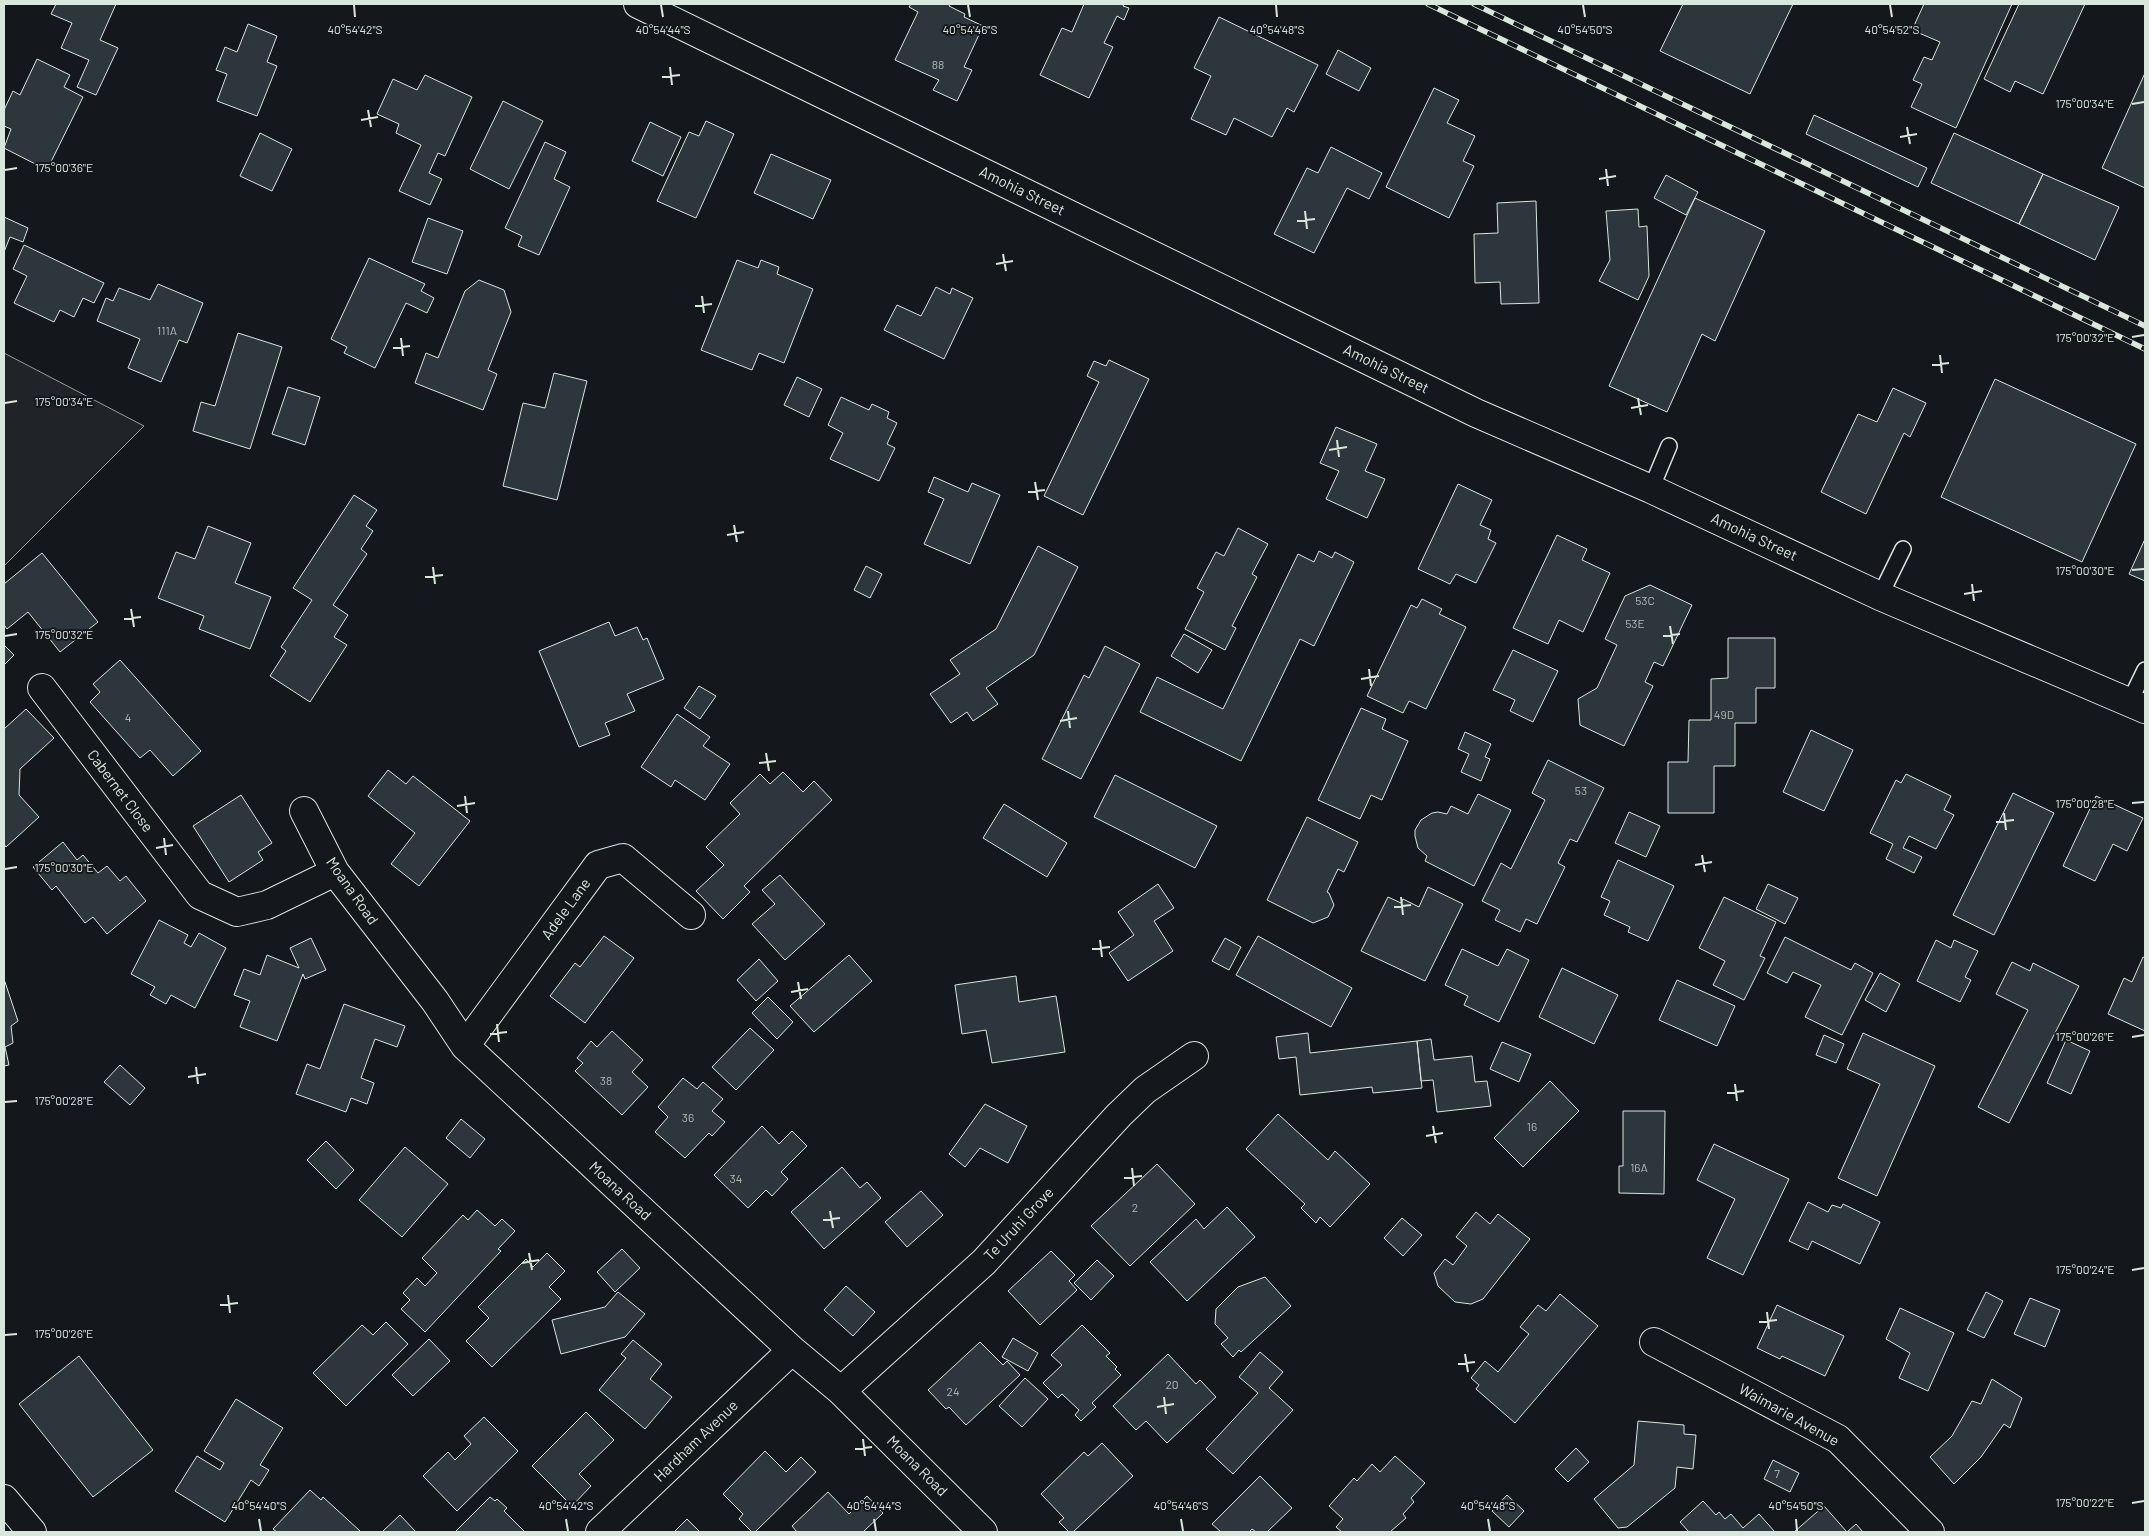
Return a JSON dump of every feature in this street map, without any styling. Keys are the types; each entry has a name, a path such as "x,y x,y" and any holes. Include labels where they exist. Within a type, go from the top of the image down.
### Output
{"street":[{"name":"Amohia Street","path":"638,4 1476,413 1651,489 1880,596 2137,706"},
{"name":"Cabernet Close","path":"42,688 200,895 237,912 267,905 335,872"},
{"name":"Moana Road","path":"304,811 335,872 435,1001 465,1046 792,1350 841,1391 983,1532"},
{"name":"Adele Lane","path":"465,1046 598,865 623,858 692,915"},
{"name":"Te Uruhi Grove","path":"841,1391 984,1262 1119,1115 1145,1090 1194,1056"},
{"name":"Waimarie Avenue","path":"1654,1342 1838,1439 1930,1532"},
{"name":"Hardham Avenue","path":"600,1532 792,1350"},
{"path":"4,1499 32,1532"}],"lane":[{"path":"1651,489 1669,446"},
{"path":"1880,596 1903,549"},
{"path":"2137,706 2145,670"}],"shaded area":[{"path":"4,353 144,426 4,566"}],"building":[{"path":"56,4 116,4 100,40 118,48 96,95 77,87 89,60 61,48 72,23 51,14"},
{"path":"911,4 950,4 949,6 965,14 964,17 983,26 964,67 972,70 957,101 933,90 939,80 895,60 918,12 909,7"},
{"path":"1084,4 1124,4 1123,6 1129,8 1124,20 1117,16 1104,43 1113,47 1089,98 1040,75 1062,28 1072,32"},
{"path":"1683,4 1793,4 1750,94 1660,51"},
{"path":"1924,4 2012,4 1956,128 1911,107 1922,84 1913,80 1924,57 1932,60 1940,42 1912,30"},
{"path":"2019,4 2085,4 2043,94 2015,81 2010,92 1984,79"},
{"path":"1219,17 1318,65 1294,112 1287,108 1272,137 1234,118 1226,135 1191,119 1211,76 1194,68"},
{"path":"248,24 277,36 267,62 277,66 257,116 217,101 227,74 216,70 225,47 237,52"},
{"path":"1338,50 1371,68 1359,91 1326,74"},
{"path":"37,59 70,75 64,87 83,97 47,170 4,148 11,129 4,126 4,110 13,91 20,95"},
{"path":"2145,73 2145,188 2102,168"},
{"path":"425,75 472,97 445,156 438,153 429,173 442,179 430,205 399,191 421,145 396,133 399,124 377,114 393,79 417,90"},
{"path":"1434,88 1459,100 1447,123 1475,136 1463,161 1474,166 1449,218 1386,187"},
{"path":"503,101 543,121 509,189 470,169"},
{"path":"1814,115 1927,168 1918,187 1806,134"},
{"path":"706,121 734,134 696,218 657,201 689,132 699,136"},
{"path":"650,122 681,137 663,176 632,161"},
{"path":"260,133 292,149 272,191 240,176"},
{"path":"1954,133 2043,174 2019,224 1931,183"},
{"path":"545,142 566,152 554,179 570,187 539,255 518,246 522,236 505,228"},
{"path":"1331,147 1382,173 1369,199 1347,188 1314,253 1274,234 1307,168 1318,173"},
{"path":"771,154 831,180 813,219 754,193"},
{"path":"2043,174 2119,207 2095,260 2019,224"},
{"path":"1666,175 1698,192 1686,215 1654,198"},
{"path":"1695,198 1765,231 1715,341 1702,334 1667,412 1609,386"},
{"path":"1536,201 1539,303 1501,304 1500,282 1475,283 1474,234 1498,233 1497,203"},
{"path":"1638,209 1639,227 1647,226 1649,276 1638,300 1599,281 1610,260 1606,211"},
{"path":"4,217 28,228 23,242 10,237 4,252"},
{"path":"428,218 463,231 447,274 412,262"},
{"path":"24,245 104,283 94,303 83,298 74,317 60,310 54,322 14,303 27,276 13,269"},
{"path":"369,258 425,284 421,291 434,298 427,313 406,303 375,368 344,353 347,347 331,339"},
{"path":"737,260 758,268 761,260 779,267 777,274 813,289 784,363 759,353 752,370 701,350"},
{"path":"479,280 504,290 511,312 488,370 497,374 483,410 415,383 426,353 438,358 465,291"},
{"path":"158,284 203,303 187,343 179,340 161,382 128,368 140,339 97,321 106,298 113,301 119,288 150,300"},
{"path":"936,287 950,294 952,288 973,298 944,359 884,330 897,305 921,316"},
{"path":"238,333 282,347 250,449 193,431 201,402 215,406"},
{"path":"1109,360 1149,379 1083,515 1044,496 1099,382 1087,376 1094,361 1106,366"},
{"path":"554,373 587,381 557,500 503,486 523,403 545,408"},
{"path":"797,377 822,389 809,417 784,405"},
{"path":"1995,379 2136,444 2082,562 1941,497"},
{"path":"288,387 320,397 305,445 272,434"},
{"path":"1893,388 1926,403 1910,437 1904,433 1866,514 1821,492 1858,414 1877,422"},
{"path":"841,397 869,410 872,404 889,412 887,418 897,423 887,444 895,448 879,481 830,459 843,433 828,425"},
{"path":"1336,427 1377,444 1365,471 1385,479 1367,518 1326,499 1339,471 1320,463"},
{"path":"934,477 968,492 972,483 1000,495 970,564 924,544 944,499 928,492"},
{"path":"1458,484 1492,500 1480,525 1491,530 1488,539 1496,543 1476,583 1456,574 1450,584 1418,569"},
{"path":"354,495 377,510 366,526 373,531 361,549 367,554 333,605 348,615 334,637 347,645 310,702 270,676 286,651 281,647 312,600 293,588"},
{"path":"208,526 251,543 235,583 271,597 250,649 199,629 204,616 158,598 176,552 195,559"},
{"path":"1238,528 1268,544 1252,574 1257,577 1232,626 1236,628 1225,650 1185,629 1204,592 1197,588 1216,552 1224,556"},
{"path":"1557,535 1587,549 1582,560 1610,573 1583,632 1559,620 1548,644 1513,628"},
{"path":"2145,539 2145,581 2129,574"},
{"path":"1038,546 1078,567 1034,655 986,688 998,704 973,721 967,712 951,723 930,694 960,674 950,660 996,629"},
{"path":"1319,551 1332,558 1335,552 1354,562 1314,646 1300,639 1241,761 1140,712 1157,677 1223,709 1298,554 1314,562"},
{"path":"42,553 98,622 60,652 28,612 7,629 4,625 4,584"},
{"path":"866,566 882,574 870,598 854,590"},
{"path":"1650,585 1692,605 1663,666 1654,662 1645,682 1653,686 1624,746 1580,725 1578,699 1597,688 1617,645 1605,639 1625,596"},
{"path":"1422,599 1442,609 1439,614 1466,627 1426,709 1409,701 1403,713 1367,696 1411,605 1417,608"},
{"path":"609,622 615,636 637,627 643,640 647,638 664,679 627,694 635,711 605,723 610,735 579,747 539,651"},
{"path":"1184,634 1212,650 1198,673 1171,656"},
{"path":"1728,638 1775,638 1775,688 1756,688 1756,723 1735,723 1735,766 1714,766 1714,813 1668,813 1668,762 1688,762 1689,720 1711,720 1711,679 1728,678"},
{"path":"4,645 14,655 4,665"},
{"path":"1105,646 1140,664 1081,779 1042,759 1084,675 1089,678"},
{"path":"1513,650 1558,671 1533,722 1510,711 1515,700 1493,690"},
{"path":"120,660 201,751 173,776 150,750 140,758 90,702 100,692 93,684"},
{"path":"699,686 716,696 700,719 684,708"},
{"path":"1361,708 1386,719 1382,729 1408,741 1382,800 1371,795 1360,819 1318,800"},
{"path":"26,709 54,738 20,769 19,795 39,817 6,847 4,844 4,729"},
{"path":"677,714 710,737 703,746 730,764 705,800 675,780 671,787 641,767"},
{"path":"1811,730 1853,750 1824,811 1783,792"},
{"path":"1465,732 1491,744 1485,757 1490,759 1481,781 1461,772 1469,754 1458,749"},
{"path":"1548,760 1604,788 1577,842 1570,839 1558,863 1565,867 1537,924 1526,919 1520,932 1495,920 1500,910 1482,901 1501,863 1511,869 1545,800 1532,793"},
{"path":"388,770 406,784 413,776 470,821 419,886 391,864 415,833 368,796"},
{"path":"783,772 803,792 814,781 832,800 744,886 750,892 723,919 696,891 724,865 706,847 740,814 730,803 760,774 770,784"},
{"path":"1906,774 1951,796 1944,810 1954,815 1936,849 1909,836 1903,848 1922,857 1914,873 1886,859 1893,844 1870,833 1896,780 1901,783"},
{"path":"1115,775 1217,826 1195,868 1094,817"},
{"path":"2013,793 2054,813 1994,935 1953,915"},
{"path":"1478,794 1511,810 1474,886 1425,861 1427,856 1418,848 1415,830 1421,820 1432,813 1447,814 1451,806 1468,814"},
{"path":"241,795 272,843 258,852 263,860 229,882 193,826"},
{"path":"2096,796 2143,818 2127,851 2113,844 2095,881 2063,866"},
{"path":"1004,804 1067,843 1047,877 983,838"},
{"path":"1629,812 1660,826 1646,857 1615,843"},
{"path":"1307,817 1358,842 1344,872 1338,869 1327,892 1334,905 1328,917 1313,923 1267,900"},
{"path":"63,842 77,860 83,855 98,873 107,866 120,881 126,876 146,901 107,934 93,917 85,923 56,886 52,890 33,867"},
{"path":"1618,860 1674,886 1648,941 1628,932 1630,927 1604,915 1610,901 1601,897"},
{"path":"780,875 825,924 785,960 752,924 775,904 762,890"},
{"path":"1158,884 1174,908 1154,921 1173,951 1128,981 1109,953 1134,935 1118,912"},
{"path":"1768,884 1798,898 1785,924 1756,909"},
{"path":"1428,887 1463,904 1425,981 1361,951 1388,897 1401,903 1403,899 1419,907"},
{"path":"1724,897 1776,922 1760,956 1765,958 1744,1000 1713,985 1725,961 1699,948"},
{"path":"159,920 188,935 184,943 191,947 199,933 226,948 195,1008 171,995 166,1004 150,995 155,987 131,974"},
{"path":"604,936 634,958 585,1023 550,996 575,963 580,967"},
{"path":"1258,936 1352,988 1331,1027 1236,975"},
{"path":"1785,937 1851,970 1855,963 1873,973 1842,1035 1805,1017 1821,985 1793,972 1787,983 1767,973"},
{"path":"311,938 326,970 305,979 303,974 277,1041 240,1027 250,1001 234,995 244,969 260,975 267,955 299,968 290,948"},
{"path":"1225,938 1241,947 1229,970 1212,961"},
{"path":"1936,940 1951,948 1954,940 1978,951 1965,977 1971,980 1960,1002 1917,981"},
{"path":"1462,949 1498,966 1507,949 1529,960 1499,1022 1464,1005 1468,996 1445,985"},
{"path":"849,955 872,981 814,1032 790,1006"},
{"path":"2143,957 2145,958 2145,1031 2108,1014 2124,978 2132,982"},
{"path":"759,959 778,981 756,1001 737,980"},
{"path":"2012,962 2030,971 2033,963 2079,986 2009,1123 1978,1107 2028,1010 1996,994"},
{"path":"1562,968 1618,995 1594,1044 1539,1017"},
{"path":"1880,973 1900,984 1886,1012 1865,1000"},
{"path":"1016,976 1019,1002 1056,996 1065,1052 992,1063 986,1030 962,1034 955,985"},
{"path":"4,979 18,1021 11,1026 13,1043 5,1047 9,1065 4,1066"},
{"path":"1677,980 1735,1006 1717,1046 1659,1020"},
{"path":"768,997 793,1022 777,1039 752,1013"},
{"path":"344,1004 405,1026 397,1047 375,1039 361,1078 374,1083 367,1104 351,1098 346,1112 296,1094 307,1064 320,1069"},
{"path":"750,1028 774,1050 736,1090 712,1067"},
{"path":"612,1031 643,1060 632,1072 648,1087 622,1115 575,1071 583,1063 577,1058 591,1041 597,1047"},
{"path":"1308,1033 1310,1053 1417,1041 1422,1088 1373,1093 1372,1087 1300,1095 1296,1057 1279,1059 1276,1037"},
{"path":"1863,1033 1935,1066 1877,1196 1838,1178 1880,1084 1847,1069"},
{"path":"1824,1035 1844,1044 1836,1063 1816,1055"},
{"path":"1431,1039 1434,1060 1472,1056 1475,1082 1487,1081 1491,1106 1437,1112 1433,1080 1421,1081 1417,1041"},
{"path":"2066,1040 2090,1051 2071,1094 2047,1083"},
{"path":"1502,1042 1531,1054 1519,1082 1490,1069"},
{"path":"120,1065 145,1088 130,1105 104,1082"},
{"path":"683,1078 697,1089 703,1082 723,1099 712,1111 725,1122 712,1136 709,1133 685,1158 655,1132 668,1117 658,1107"},
{"path":"1550,1081 1579,1111 1523,1167 1494,1138"},
{"path":"985,1104 1027,1126 1008,1163 980,1148 965,1167 949,1154"},
{"path":"1623,1111 1665,1111 1664,1194 1619,1193 1619,1166 1623,1166"},
{"path":"1278,1114 1328,1160 1335,1151 1370,1184 1330,1227 1320,1217 1316,1223 1301,1208 1305,1204 1246,1149"},
{"path":"461,1119 485,1139 470,1158 446,1138"},
{"path":"762,1126 779,1144 792,1131 807,1146 781,1172 788,1179 772,1196 766,1190 748,1208 714,1175"},
{"path":"326,1141 354,1170 336,1189 307,1160"},
{"path":"1714,1144 1789,1179 1743,1275 1707,1258 1735,1199 1697,1180"},
{"path":"405,1147 448,1184 402,1237 359,1200"},
{"path":"1157,1164 1195,1204 1130,1266 1091,1226"},
{"path":"842,1167 860,1188 867,1182 881,1198 824,1249 791,1212"},
{"path":"921,1191 943,1215 907,1247 885,1222"},
{"path":"1808,1202 1828,1212 1832,1205 1841,1208 1843,1204 1880,1222 1860,1264 1812,1241 1808,1250 1789,1241"},
{"path":"1227,1207 1255,1237 1187,1301 1150,1262 1196,1219 1204,1229"},
{"path":"477,1210 495,1226 502,1219 515,1231 498,1249 501,1251 425,1332 401,1309 410,1300 403,1293 417,1278 425,1286 437,1273 422,1258 463,1215 468,1220"},
{"path":"1476,1212 1490,1224 1498,1214 1530,1239 1483,1299 1471,1304 1455,1302 1438,1286 1434,1273 1445,1259 1453,1265 1467,1246 1456,1237"},
{"path":"1402,1218 1422,1235 1403,1256 1384,1238"},
{"path":"622,1249 640,1268 615,1292 597,1272"},
{"path":"1051,1251 1075,1275 1069,1281 1077,1290 1040,1325 1008,1291"},
{"path":"547,1253 565,1271 549,1287 561,1299 492,1367 466,1341 489,1318 478,1307 526,1259 533,1267"},
{"path":"1097,1260 1114,1276 1091,1300 1074,1283"},
{"path":"1265,1277 1291,1306 1241,1352 1239,1350 1233,1357 1221,1344 1228,1338 1215,1324 1216,1309 1238,1287"},
{"path":"846,1286 875,1312 853,1336 824,1310"},
{"path":"618,1292 645,1314 625,1337 561,1354 552,1320 605,1307"},
{"path":"1986,1292 2003,1301 1984,1338 1967,1330"},
{"path":"1560,1294 1598,1326 1515,1423 1476,1389 1479,1385 1471,1378 1485,1361 1498,1372 1529,1334 1520,1327 1538,1305 1546,1311"},
{"path":"2030,1298 2060,1310 2045,1347 2014,1334"},
{"path":"1777,1305 1844,1336 1825,1376 1782,1356 1780,1359 1757,1348"},
{"path":"1900,1308 1954,1333 1928,1391 1899,1378 1910,1353 1886,1339"},
{"path":"386,1322 408,1344 346,1406 313,1373 362,1325 373,1335"},
{"path":"1082,1325 1110,1353 1106,1356 1117,1367 1115,1369 1121,1375 1092,1403 1096,1407 1081,1421 1075,1415 1079,1410 1062,1394 1058,1398 1043,1383 1062,1365 1051,1355"},
{"path":"1013,1338 1038,1353 1028,1371 1002,1357"},
{"path":"429,1339 450,1361 413,1396 392,1375"},
{"path":"633,1340 662,1364 650,1379 672,1397 645,1429 599,1390 626,1358 621,1354"},
{"path":"980,1342 1003,1365 1007,1361 1020,1375 966,1425 949,1407 946,1409 928,1390"},
{"path":"1260,1352 1283,1372 1269,1388 1293,1410 1233,1474 1206,1449 1258,1393 1239,1377"},
{"path":"1168,1354 1196,1384 1200,1380 1216,1397 1167,1443 1146,1421 1136,1430 1113,1406"},
{"path":"79,1356 153,1450 93,1497 19,1404"},
{"path":"1025,1378 1048,1399 1022,1427 999,1406"},
{"path":"1992,1379 2022,1398 2010,1428 2004,1424 1981,1457 1954,1484 1930,1457 1952,1436 1972,1401 1981,1404"},
{"path":"236,1399 283,1428 260,1465 269,1470 259,1486 251,1480 225,1522 175,1491 197,1456 220,1470 224,1463 204,1451"},
{"path":"586,1412 614,1440 579,1474 591,1486 572,1506 532,1466"},
{"path":"484,1417 518,1451 457,1511 423,1476 448,1452 455,1460 471,1444 464,1436"},
{"path":"1638,1421 1684,1425 1684,1434 1696,1435 1693,1469 1677,1467 1675,1488 1627,1527 1618,1528 1594,1499 1634,1465"},
{"path":"1102,1443 1133,1476 1073,1532 1069,1532 1059,1522 1064,1518 1041,1494 1084,1452 1088,1456"},
{"path":"1576,1448 1589,1462 1568,1482 1555,1469"},
{"path":"765,1451 786,1472 801,1457 816,1472 755,1532 752,1532 739,1519 743,1514 723,1494"},
{"path":"1395,1456 1425,1483 1411,1498 1414,1502 1403,1514 1406,1518 1390,1532 1342,1532 1336,1527 1343,1519 1329,1506 1354,1478 1357,1481 1372,1464 1380,1472"},
{"path":"1773,1460 1799,1473 1790,1492 1764,1479"},
{"path":"1260,1476 1292,1508 1267,1532 1256,1532 1252,1529 1249,1532 1221,1532 1212,1524"},
{"path":"310,1490 321,1500 323,1497 360,1531 277,1532 273,1529"},
{"path":"828,1492 849,1514 867,1496 883,1513 863,1532 797,1532 792,1526"},
{"path":"1507,1495 1524,1511 1509,1527 1492,1511"},
{"path":"490,1497 495,1501 497,1499 507,1508 504,1511 525,1532 455,1532"},
{"path":"1703,1501 1716,1515 1719,1512 1725,1519 1731,1514 1743,1528 1759,1514 1775,1532 1689,1532 1680,1522"},
{"path":"1824,1506 1847,1532 1794,1532"},
{"path":"400,1515 416,1532 382,1532"},
{"path":"687,1519 700,1532 674,1532"},
{"path":"1856,1524 1863,1532 1847,1532"}],"railway":[{"path":"1428,4 2145,349"},
{"path":"1474,4 2145,326"}]}
